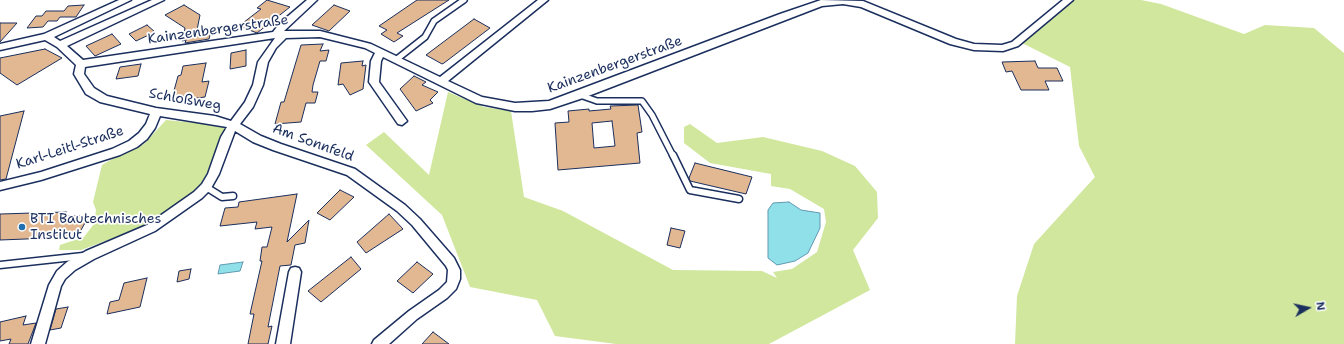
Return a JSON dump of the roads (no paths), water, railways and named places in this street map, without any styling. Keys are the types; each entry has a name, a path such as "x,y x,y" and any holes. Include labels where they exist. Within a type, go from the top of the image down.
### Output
{"street":[{"path":"0,47 46,37 127,0"},
{"path":"60,45 160,0"},
{"path":"233,125 249,104 258,85 263,62 280,34 283,25 313,0"},
{"path":"441,81 544,0"},
{"name":"Kainzenbergerstraße","path":"81,64 280,34 332,36 368,46 480,100 515,107 550,105 782,16 821,3 843,1 863,4 953,42 974,47 1003,48 1015,44 1069,0"},
{"path":"46,37 60,45 81,64"},
{"path":"381,52 376,61 374,82 402,121"},
{"name":"Schloßweg","path":"38,344 55,285 61,275 71,266 90,255 151,228 182,207 206,187 213,174 226,137 233,125 215,120 156,112 104,99 90,91 83,82 79,74 81,64"},
{"name":"Karl-Leitl-Straße","path":"0,186 41,176 128,147 143,136 152,125 156,112"},
{"name":"Am Sonnfeld","path":"233,125 277,147 351,172 401,208 416,222 450,262 454,274 452,285 443,294 413,315 379,344"},
{"path":"284,344 295,272"}],"lane":[{"path":"397,59 425,37 434,20 464,0"},
{"path":"579,95 597,101 642,101 652,115 668,144 681,175 690,190 738,199"},
{"path":"206,187 222,197 233,196"},
{"path":"0,265 90,255"}],"water":[{"path":"789,202 801,210 820,213 820,228 808,253 795,261 777,265 768,258 768,210 773,203"},
{"path":"243,262 240,271 218,274 220,265"}],"place":[{"name":"BTI Bautechnisches Institut","path":"22,227"}]}
